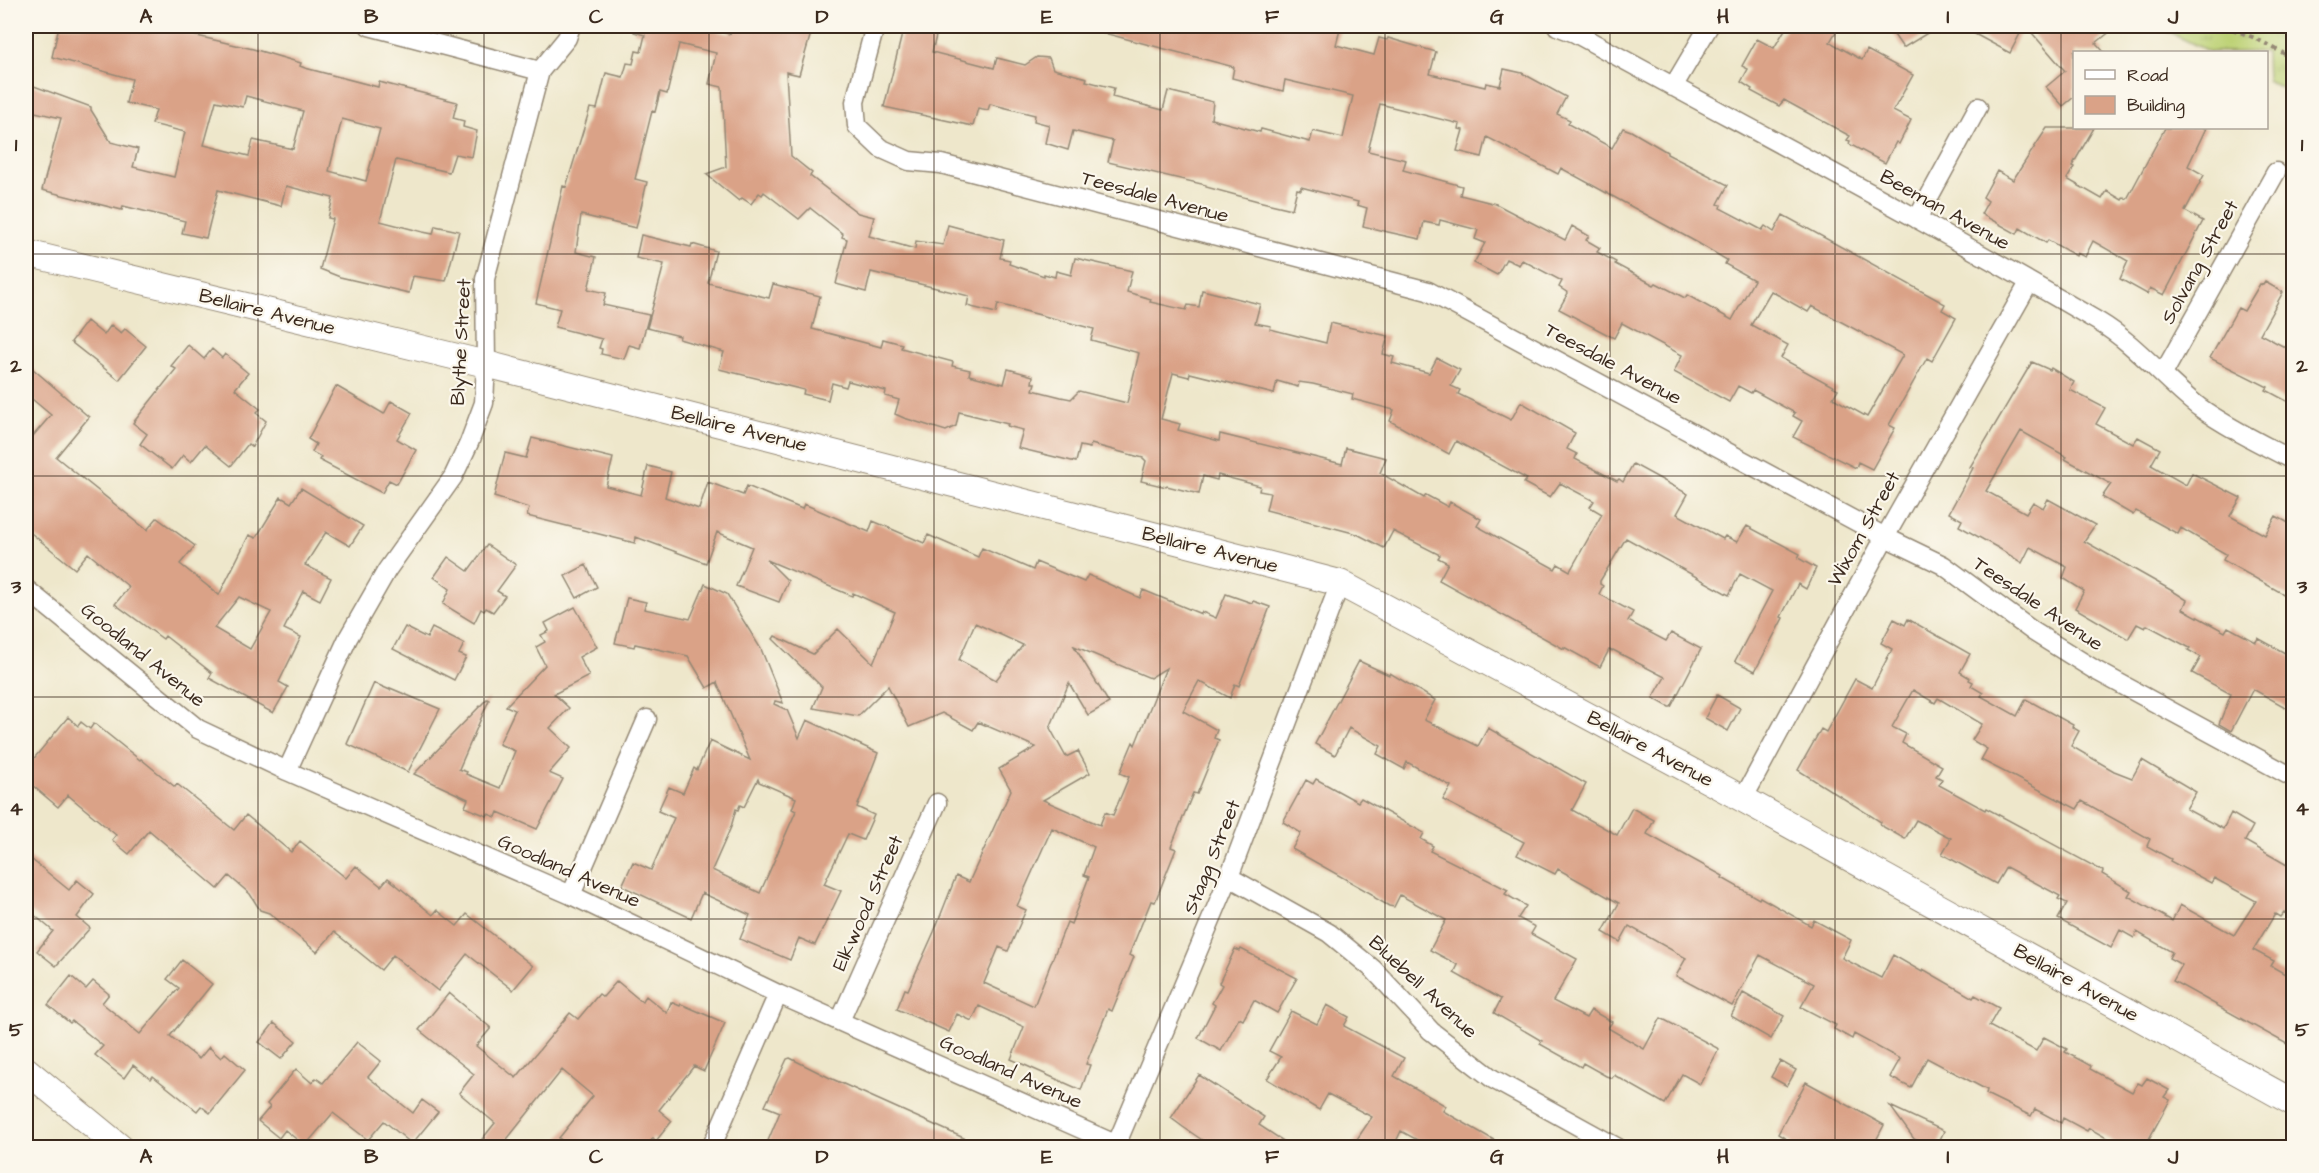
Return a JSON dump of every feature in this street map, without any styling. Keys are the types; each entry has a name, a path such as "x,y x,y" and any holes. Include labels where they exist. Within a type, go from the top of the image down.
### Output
{"street":[{"path":"369,26 540,71"},
{"name":"Blythe Street","path":"287,771 348,638 387,570 453,477 484,403 485,279 540,71 567,38 571,26"},
{"name":"Teesdale Avenue","path":"875,26 855,102 857,126 880,148 909,161 941,164 1428,291 1885,537 1943,565 2034,632 2095,670 2294,778"},
{"name":"Beeman Avenue","path":"1557,26 1575,33 1917,219 2102,324 2199,406 2294,461"},
{"path":"1673,87 1709,26"},
{"path":"1917,219 1978,107"},
{"name":"Solvang Street","path":"2163,374 2276,172"},
{"name":"Bellaire Avenue","path":"26,253 486,364 1340,584 1743,799 2294,1103"},
{"name":"Wixom Street","path":"1743,799 1885,537 2029,283"},
{"name":"Stagg Street","path":"1120,1145 1229,877 1340,584"},
{"name":"Goodland Avenue","path":"26,589 198,729 287,771 571,895 778,994 1120,1145"},
{"path":"571,895 647,719"},
{"name":"Elkwood Street","path":"840,1021 937,803"},
{"name":"Bluebell Avenue","path":"1229,877 1329,933 1374,969 1431,1031 1493,1079 1618,1148"},
{"path":"711,1148 778,994"},
{"path":"26,1070 121,1148"}],"path":[{"path":"2224,26 2255,38 2294,59"}],"green space":[{"path":"2156,26 2293,26 2293,94 2268,81 2268,51 2208,51"}],"building":[{"path":"59,26 154,26 253,49 301,63 300,66 305,68 378,87 379,82 457,102 453,118 464,121 463,127 477,131 472,157 455,154 449,172 396,160 380,221 433,234 435,226 459,231 446,281 413,276 409,293 340,277 320,269 333,219 328,218 333,198 286,186 281,206 218,190 206,238 182,233 185,221 123,206 122,210 42,190 61,118 26,110 26,83 91,107 111,142 138,149 133,167 174,177 185,132 152,124 156,110 126,103 132,79 52,57","holes":["246,96 303,111 293,149 253,140 249,156 204,145 216,101 243,107","342,119 380,129 366,181 329,171"]},
{"path":"635,26 698,26 730,34 732,27 746,30 748,26 813,26 799,75 786,72 791,156 812,173 810,176 858,213 874,217 869,236 915,249 916,241 943,245 948,225 1004,240 1000,258 1010,260 1009,264 1044,276 1044,274 1055,277 1056,271 1071,275 1075,258 1132,271 1127,292 1151,299 1150,302 1186,310 1188,305 1199,307 1202,290 1260,304 1255,323 1326,343 1330,323 1388,336 1383,354 1394,357 1392,363 1429,373 1437,358 1460,370 1451,386 1460,390 1458,394 1511,420 1521,402 1575,433 1567,449 1577,454 1575,459 1623,482 1633,464 1688,494 1677,514 1723,539 1725,536 1737,542 1747,526 1800,554 1798,558 1816,568 1806,589 1798,584 1755,671 1735,661 1772,591 1740,574 1729,595 1626,538 1600,581 1603,586 1599,594 1633,612 1628,621 1666,641 1671,633 1701,649 1669,707 1653,698 1665,677 1613,650 1609,650 1600,667 1564,647 1564,649 1439,580 1448,563 1438,558 1440,555 1393,531 1384,548 1357,534 1266,510 1270,493 1259,491 1260,486 1218,475 1217,480 1203,476 1199,494 1166,487 1141,481 1146,461 1143,458 1091,444 1090,448 1080,446 1076,462 1018,448 1023,430 1007,426 1008,424 959,412 956,426 946,431 904,418 895,414 899,400 885,396 886,391 848,381 846,387 832,383 828,400 803,394 804,390 719,369 724,352 679,339 680,336 647,328 664,264 636,258 641,235 691,247 692,244 716,251 708,283 769,298 773,284 820,296 812,329 881,347 883,339 902,344 901,348 953,362 952,366 970,370 969,375 1004,384 1008,369 1033,376 1032,383 1035,383 1033,390 1071,399 1079,391 1127,403 1139,353 1091,340 1094,329 998,304 996,313 967,306 969,296 871,272 866,292 836,284 847,239 842,237 843,234 810,208 799,219 764,192 762,195 759,193 751,204 742,198 739,201 706,174 726,167 722,87 709,84 716,53 679,44 667,94 660,92 655,112 652,111 635,179 647,182 636,228 581,215 576,252 596,257 588,289 606,293 603,305 649,315 640,348 629,345 624,359 601,354 602,349 599,348 602,339 555,327 560,309 536,303 563,186 566,187 590,108 597,109 606,73 623,77 627,63 633,64 636,51 641,52 645,35 634,32","holes":["1173,373 1189,377 1190,373 1274,394 1277,381 1298,387 1299,382 1313,384 1353,394 1352,399 1394,410 1390,421 1449,454 1456,441 1527,479 1524,483 1550,497 1560,483 1594,501 1590,507 1602,514 1570,571 1558,564 1555,569 1477,526 1481,519 1450,502 1448,507 1426,495 1424,498 1380,473 1386,458 1346,448 1342,464 1220,434 1219,441 1178,430 1180,424 1161,419"]},
{"path":"904,26 927,26 938,28 932,52 994,68 997,58 1025,65 1037,57 1049,58 1053,69 1114,88 1112,97 1163,110 1168,91 1213,102 1211,119 1310,142 1313,131 1343,138 1353,96 1285,80 1283,91 1232,78 1234,67 1100,32 1101,26 1341,26 1336,45 1374,55 1379,38 1387,40 1388,38 1436,52 1430,74 1485,87 1486,83 1500,86 1504,69 1522,73 1566,97 1557,114 1570,120 1568,124 1612,148 1623,128 1631,131 1667,154 1728,185 1718,204 1721,205 1720,208 1762,230 1765,226 1774,232 1783,215 1945,304 1942,310 1956,318 1932,361 1927,358 1889,425 1895,428 1872,469 1858,462 1856,468 1793,437 1802,421 1793,416 1795,413 1753,390 1751,393 1738,386 1729,402 1674,372 1682,355 1622,323 1614,338 1559,309 1568,293 1559,287 1562,281 1522,260 1519,265 1506,259 1497,275 1474,263 1485,243 1475,239 1478,230 1440,220 1439,225 1424,222 1420,239 1363,226 1367,208 1357,205 1358,202 1301,187 1301,190 1297,189 1292,209 1258,201 1206,187 1206,185 1108,162 1113,141 1073,131 1068,150 1045,143 1049,125 1034,121 1035,115 990,104 988,110 978,108 973,126 884,107","holes":["1380,104 1460,124 1459,129 1463,130 1457,151 1482,157 1487,137 1558,174 1561,168 1698,243 1727,260 1725,264 1754,280 1732,320 1687,295 1685,298 1656,283 1654,285 1615,264 1616,262 1597,252 1600,248 1586,240 1589,236 1572,226 1565,240 1496,204 1460,195 1462,186 1403,170 1406,160 1368,151","1771,291 1808,312 1812,306 1903,355 1867,417 1833,398 1838,389 1781,358 1788,345 1751,325"]},
{"path":"1787,26 1839,26 1830,42 1862,60 1867,50 1913,75 1893,111 1911,120 1899,144 1896,142 1885,163 1849,144 1850,141 1847,140 1850,136 1784,100 1779,106 1751,91 1752,89 1741,82 1748,69 1742,66 1757,39 1774,48"},
{"path":"1888,26 1939,26 1903,48"},
{"path":"1960,26 2024,26 2010,53"},
{"path":"2026,26 2117,26 2096,43 2103,51 2073,51 2073,98 2063,106 2046,87 2065,71"},
{"path":"2047,128 2093,129 2067,179 2102,199 2107,191 2122,200 2124,197 2127,199 2164,129 2206,129 2188,166 2204,175 2185,211 2203,221 2164,295 2150,288 2147,294 2120,279 2128,261 2093,241 2085,257 2077,253 2076,256 2020,228 2017,234 1981,214 1988,201 1983,197 1997,171 2013,180"},
{"path":"2265,282 2283,292 2260,334 2294,352 2294,405 2266,390 2268,387 2210,358 2238,308 2244,311 2260,284 2263,285"},
{"path":"87,321 104,335 111,325 121,333 125,329 146,346 119,380 71,342"},
{"path":"188,345 204,359 212,349 222,358 225,354 248,373 235,389 260,409 256,413 266,421 252,447 248,444 231,466 205,445 191,462 183,455 172,469 140,444 147,434 133,423 176,369 171,366"},
{"path":"2032,362 2050,370 2051,368 2074,382 2070,390 2105,408 2096,424 2133,444 2138,437 2160,449 2151,465 2186,485 2192,473 2241,498 2230,516 2265,535 2276,516 2294,526 2294,600 2223,560 2226,554 2181,528 2178,534 2136,511 2133,515 2102,497 2111,484 2021,431 1986,491 2026,513 2033,502 2043,508 2048,499 2095,525 2084,541 2187,600 2183,609 2225,632 2228,627 2256,642 2258,638 2294,658 2294,712 2253,689 2231,731 2219,724 2231,694 2192,673 2201,657 2188,650 2190,648 2147,625 2145,628 2137,624 2128,639 2075,608 2084,591 2063,578 2067,567 2030,547 2022,563 1959,526 1962,520 1949,513 1973,468 1970,467"},
{"path":"26,363 89,417 56,457 147,530 157,518 195,546 180,564 219,595 249,535 256,538 281,497 291,503 301,488 363,526 350,546 326,532 305,565 331,578 320,600 303,591 284,629 301,637 279,682 288,687 273,713 209,678 212,673 165,636 163,639 115,604 129,587 88,553 75,569 26,529 26,444 51,415 26,394","holes":["239,597 271,612 250,649 214,628"]},
{"path":"336,386 384,414 391,401 412,413 397,439 416,450 397,484 389,480 382,493 319,460 321,457 312,452 316,444 308,439"},
{"path":"532,438 613,458 606,486 641,495 648,466 671,472 665,497 699,509 708,482 743,495 747,486 802,509 804,504 869,532 873,521 924,543 928,535 978,557 982,548 1033,570 1036,562 1084,582 1088,575 1140,598 1143,590 1216,618 1226,594 1270,607 1239,686 1235,684 1230,698 1199,681 1183,711 1217,730 1214,738 1219,740 1197,794 1193,793 1171,847 1176,849 1155,902 1151,901 1129,955 1134,957 1112,1011 1108,1009 1086,1064 1090,1065 1081,1090 1011,1059 1024,1027 979,1006 972,1021 957,1014 949,1032 897,1009 934,932 956,876 969,882 1011,790 999,769 1036,747 978,722 973,730 942,713 909,727 888,686 858,716 813,708 822,687 773,639 775,636 813,654 838,629 873,663 895,612 767,560 788,581 779,602 736,586 752,547 717,532 706,563 636,537 635,543 527,516 529,508 494,497 505,453 526,458","holes":["975,623 1023,645 996,680 959,660","1074,646 1150,678 1166,668 1135,745 1133,742 1120,773 1129,777 1113,815 1105,812 1100,825 1043,800 1090,773 1078,751 1066,757 1050,728 1069,683 1088,715 1109,703","1052,828 1094,847 1084,875 1089,877 1071,924 1067,922 1034,1006 984,983 999,947 1008,951 1026,910 1017,906"]},
{"path":"487,545 516,565 497,591 505,596 493,612 486,608 484,611 481,609 474,623 443,604 450,589 434,577 448,557 468,571"},
{"path":"586,565 597,587 577,598 565,576"},
{"path":"705,584 727,594 761,649 783,703 775,701 774,704 787,710 799,738 807,720 878,753 857,807 874,815 863,840 848,834 824,884 841,891 815,945 799,938 790,960 740,939 750,915 702,893 691,918 622,886 633,862 651,870 674,818 658,811 669,787 683,793 694,768 697,770 710,741 750,760 717,682 707,688 688,656 635,644 634,647 615,643 627,598 646,602 644,609 690,619","holes":["758,779 759,782 796,798 792,809 796,811 760,893 712,870 731,827 736,809 738,810 740,805 744,807"]},
{"path":"575,607 597,647 579,657 589,676 554,694 569,708 550,728 571,748 549,773 563,779 537,829 498,812 496,817 488,814 487,816 465,807 468,799 414,774 487,699 489,700 459,769 500,788 515,751 499,744 515,710 506,706 545,665 536,647 545,642 541,635 549,631 545,623"},
{"path":"1894,619 1905,625 1908,619 1970,654 1960,672 1970,678 1969,680 1973,682 1971,686 1983,693 1981,696 2017,716 2026,699 2073,725 2072,727 2079,731 2071,746 2114,771 2132,778 2142,760 2196,792 2186,809 2223,829 2231,813 2253,826 2245,841 2294,869 2294,917 2284,912 2280,917 2275,914 2253,950 2274,961 2271,966 2294,979 2294,1048 2173,981 2182,965 2169,958 2172,952 2137,932 2134,938 2120,930 2111,948 2058,919 2067,903 2058,899 2060,896 2006,867 1996,884 1942,854 1951,838 1916,820 1905,839 1798,770 1821,729 1826,732 1855,679 1872,688 1892,649 1881,643","holes":["1913,690 1935,703 1938,698 1982,724 1972,740 1987,749 1981,760 2077,809 2082,801 2150,839 2147,846 2171,859 2170,861 2211,883 2214,878 2256,901 2234,935 2180,905 2172,921 2128,896 2131,891 2102,874 2103,871 1939,785 1942,779 1936,776 1942,766 1902,743 1906,734 1892,727"]},
{"path":"405,627 427,638 432,628 464,644 459,654 466,657 454,680 393,649"},
{"path":"1359,661 1389,675 1390,673 1435,700 1424,720 1478,746 1488,728 1586,784 1572,810 1617,835 1632,808 1654,820 1647,834 1723,876 1722,878 1759,899 1760,897 1811,926 1814,920 1851,940 1842,958 1881,978 1893,955 1922,972 1923,969 1973,998 1975,995 1999,1008 1989,1026 2036,1051 2044,1037 2067,1049 2065,1052 2091,1066 2090,1069 2132,1092 2138,1083 2142,1085 2147,1078 2169,1090 2164,1097 2170,1100 2144,1148 2124,1148 2089,1128 2087,1131 2063,1118 2061,1123 2035,1109 2031,1116 1986,1094 1987,1090 1927,1058 1911,1088 1890,1077 1900,1059 1854,1034 1852,1039 1834,1029 1836,1025 1801,1007 1814,984 1760,955 1732,1006 1676,976 1686,958 1629,926 1620,942 1603,932 1619,903 1558,869 1555,874 1517,855 1524,842 1443,800 1451,786 1407,762 1404,769 1377,754 1381,746 1349,728 1335,755 1315,744"},
{"path":"374,683 440,709 408,772 347,744"},
{"path":"1717,695 1740,708 1728,731 1705,718"},
{"path":"68,717 78,726 81,722 90,729 94,723 175,787 177,784 234,830 246,815 291,852 300,841 346,878 356,866 381,886 388,878 433,915 437,910 457,926 467,914 533,966 513,990 467,954 438,991 393,955 381,970 334,932 317,952 269,913 260,910 250,894 229,876 218,889 149,830 129,854 112,840 116,835 68,795 58,807 26,780 26,768"},
{"path":"1316,779 1358,802 1361,798 1424,833 1421,839 1433,846 1430,851 1508,890 1505,894 1526,906 1518,918 1535,927 1531,934 1577,959 1553,1001 1586,1018 1591,1010 1612,1022 1608,1028 1644,1049 1661,1018 1719,1049 1700,1084 1682,1074 1665,1104 1614,1075 1612,1078 1606,1076 1583,1063 1581,1067 1540,1044 1542,1041 1494,1013 1501,999 1454,973 1458,965 1430,950 1446,920 1400,895 1394,907 1389,906 1292,849 1301,833 1283,822 1306,780 1313,784"},
{"path":"26,855 69,890 77,880 94,894 77,917 90,928 56,966 37,951 53,931 26,908"},
{"path":"1235,949 1240,951 1241,949 1297,978 1277,1013 1254,1000 1243,1020 1239,1018 1221,1051 1198,1038 1215,1005 1212,1003 1222,985 1219,983"},
{"path":"182,960 212,984 170,1036 199,1059 209,1047 221,1058 225,1053 245,1070 210,1113 201,1106 197,1111 153,1076 151,1079 133,1065 124,1078 95,1055 103,1046 48,1005 71,976 86,989 93,981 109,994 102,1003 140,1034 179,988 167,979"},
{"path":"617,981 642,1002 646,996 667,1013 671,1002 725,1023 704,1071 694,1066 659,1110 672,1121 656,1141 653,1138 646,1148 571,1148 559,1138 593,1096 562,1070 500,1148 475,1148 495,1123 459,1093 474,1074 419,1030 449,993 491,1028 476,1046 516,1078 570,1013 578,1019 599,994 603,997"},
{"path":"1743,993 1784,1016 1771,1039 1731,1016"},
{"path":"1327,1005 1349,1017 1344,1026 1404,1058 1394,1076 1446,1106 1443,1111 1508,1148 1432,1148 1401,1131 1393,1148 1351,1148 1372,1117 1328,1094 1319,1110 1267,1079 1281,1057 1269,1051 1291,1011 1317,1024"},
{"path":"274,1023 296,1041 281,1059 259,1042"},
{"path":"357,1042 381,1061 368,1077 413,1113 422,1100 438,1112 412,1144 384,1121 368,1140 333,1113 305,1146 285,1130 279,1138 258,1121 270,1107 267,1104 296,1069 312,1083 316,1078 323,1083"},
{"path":"790,1058 986,1148 765,1148 780,1112 765,1106 787,1059"},
{"path":"1780,1061 1796,1070 1787,1086 1771,1077"},
{"path":"1199,1075 1264,1117 1259,1125 1294,1148 1214,1148 1171,1118"},
{"path":"1806,1082 1884,1125 1872,1148 1788,1148 1791,1142 1778,1134"},
{"path":"1890,1106 1944,1131 1936,1148 1914,1139"}]}
